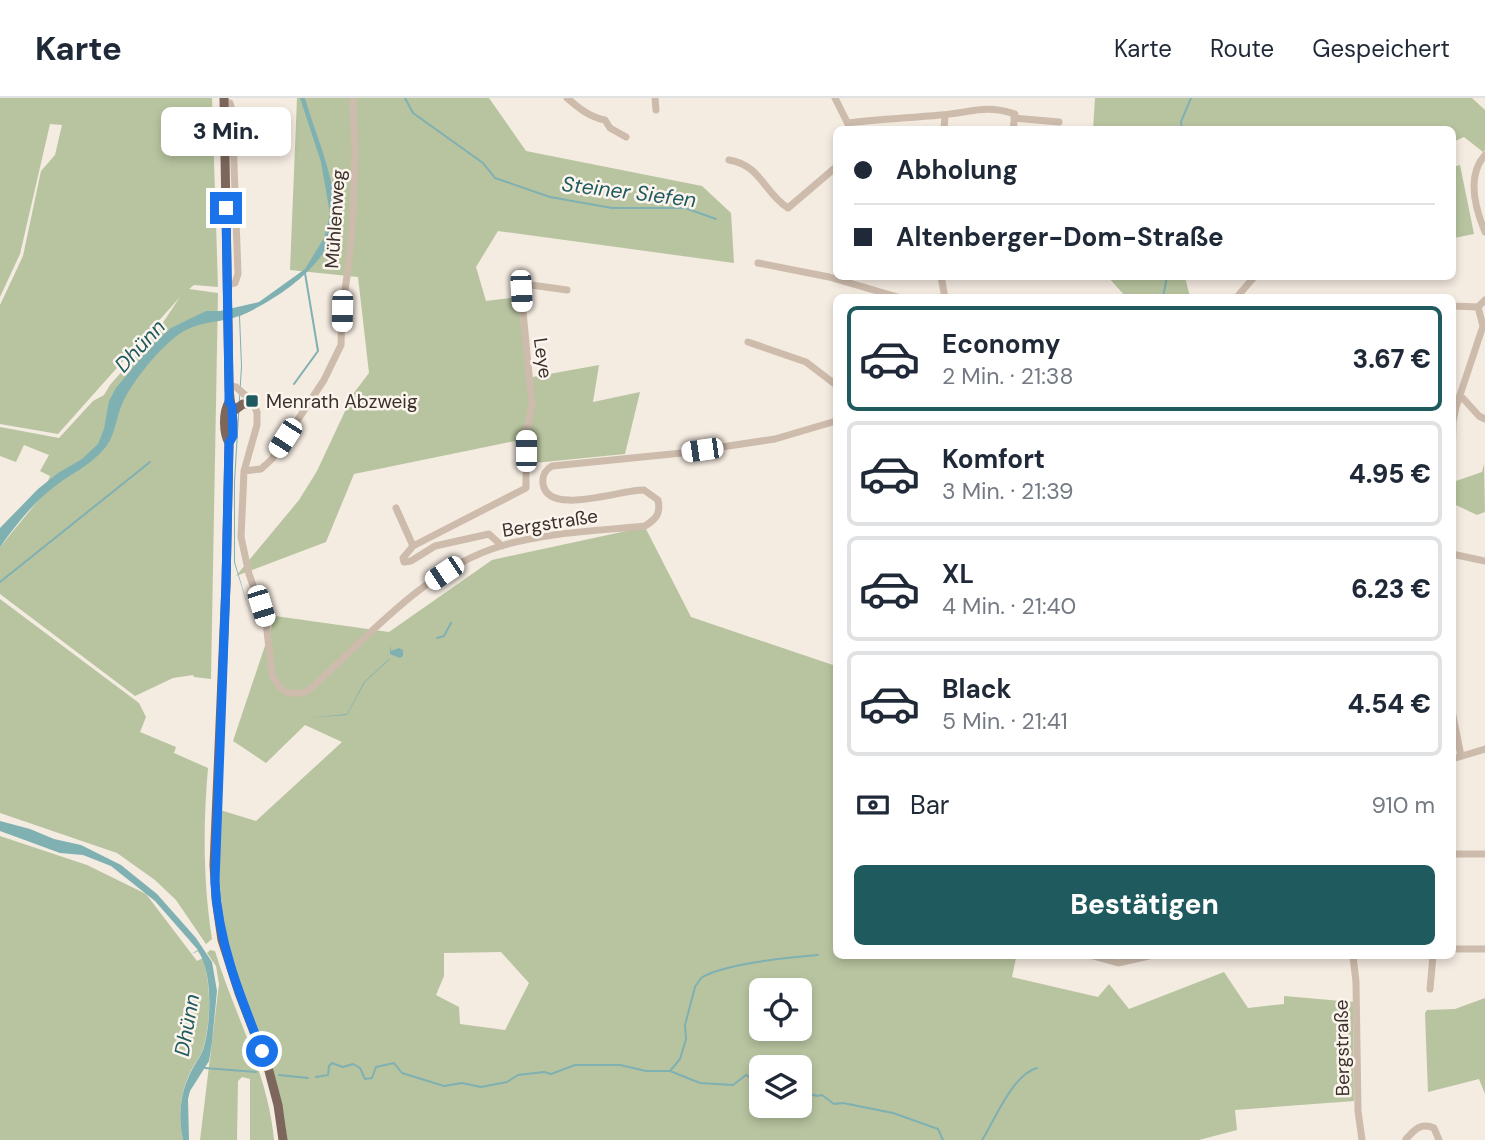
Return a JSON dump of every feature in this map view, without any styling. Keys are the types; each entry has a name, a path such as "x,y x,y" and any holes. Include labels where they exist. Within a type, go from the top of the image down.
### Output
{"main road":[{"path":"224,100 231,407"},
{"path":"254,404 243,404 225,411 226,437 229,443 226,584 214,865 222,940 272,1080 283,1140"}],"street":[{"name":"Mühlenweg","path":"244,471 261,470 272,459 324,380 341,345 353,213 353,98"},
{"path":"567,98 581,110 605,120 610,128 626,137"},
{"path":"655,98 656,110"},
{"path":"835,98 850,126 945,115 980,108 997,108 1015,114 1013,126"},
{"path":"944,126 945,115"},
{"path":"1014,118 1059,122"},
{"path":"1485,155 1477,167 1474,190 1485,232"},
{"path":"729,160 743,162 788,208 833,170"},
{"path":"758,263 833,278"},
{"path":"839,280 887,294"},
{"path":"1239,294 1252,280"},
{"name":"Leye","path":"413,545 526,488 526,435 533,405 523,321 522,287 524,284 567,290"},
{"path":"1456,306 1478,307 1485,300"},
{"path":"1456,410 1482,339 1483,320 1478,307"},
{"path":"748,342 806,362 833,383"},
{"path":"229,386 236,387 254,404"},
{"path":"1460,395 1485,419"},
{"name":"Bergstraße","path":"254,404 257,425 244,471 241,520 244,556 266,622 272,675 281,689 288,693 309,690 424,586 461,563 502,546 543,537 645,526 657,517 660,507 658,500 644,490 568,502 550,497 545,491 543,476 552,466 682,453 764,440 807,431 833,422"},
{"path":"396,508 413,545 403,558 404,562 411,561 435,547 473,536 489,534 502,546"},
{"path":"1456,555 1485,561"},
{"path":"1457,757 1485,749"},
{"path":"1456,854 1485,854"},
{"path":"1456,949 1485,949"},
{"path":"1104,959 1118,963 1136,959"},
{"name":"Bergstraße","path":"1353,959 1362,1140"},
{"path":"1430,989 1433,959"},
{"path":"1406,1139 1419,1127 1427,1125 1434,1128 1439,1140"}],"green space":[{"path":"0,98 212,98 218,287 194,285 189,289 218,293 211,679 193,675 173,678 135,696 0,594 0,547 41,497 50,476 40,471 49,455 24,445 16,462 0,456 0,427 59,438 93,401 104,395 158,330 180,297 58,434 0,424 0,305 23,256 41,171 55,155 62,125 50,124 20,254 0,297"},
{"path":"297,98 489,98 526,151 702,186 731,213 734,263 498,231 476,267 486,301 518,297 527,378 599,365 593,402 640,392 625,454 524,464 515,441 354,474 326,542 236,576 299,500 317,471 353,394 369,373 358,277 290,270"},
{"path":"1095,98 1472,98 1485,110 1485,150 1483,152 1464,137 1456,141 1456,126 1093,126"},
{"path":"1460,165 1474,234 1456,238 1456,166"},
{"path":"1111,280 1186,280 1189,294 1123,294"},
{"path":"1484,464 1485,512 1477,515 1456,505 1456,481 1482,472"},
{"path":"645,527 691,617 833,665 833,959 1016,959 1012,977 1098,997 1109,984 1129,1009 1224,972 1248,1008 1284,1004 1284,996 1353,1002 1354,1101 1235,1110 1237,1130 1199,1140 287,1140 274,1075 235,970 225,931 219,871 220,810 256,821 342,742 305,725 266,763 233,741 275,616 389,632 492,560","holes":["501,952 529,983 505,1030 460,1024 459,1007 436,995 444,976 444,953"]},
{"path":"0,599 139,703 146,717 140,732 176,747 174,753 208,768 205,853 212,939 206,944 176,900 155,880 117,853 0,813"},
{"path":"0,836 87,865 146,894 197,961 203,958 209,991 208,1025 203,1050 186,1082 182,1099 180,1116 183,1140 0,1140"},
{"path":"210,950 215,951 258,1067 271,1115 274,1140 250,1140 250,1079 242,1077 238,1081 237,1140 200,1140 219,984 216,966 207,953"},
{"path":"1485,998 1485,1094 1479,1079 1428,1092 1425,1013 1427,1010 1455,1009"}],"water":[{"path":"300,98 305,98 329,173 335,219 332,235 314,265 286,290 240,316 242,366 235,482 235,562 251,617 234,562 234,481 241,366 239,316 194,326 171,341 152,360 129,391 104,449 44,495 0,547 0,528 38,489 82,459 98,444 109,401 116,388 151,346 171,328 206,311 220,311 259,302 305,269 324,238 330,214 321,162"},
{"path":"390,645 391,651 399,648 403,650 403,656 400,658 390,654"},
{"path":"390,658 365,682 347,715 308,718 347,714 364,682"},
{"path":"0,821 81,845 121,865 157,894 196,938 212,962 217,991 212,1042 209,1061 190,1091 188,1099 189,1140 183,1140 181,1132 182,1099 186,1083 204,1047 209,1011 206,971 198,951 194,953 0,966 193,953 198,950 155,901 111,866 83,855 60,853 0,831"}],"waterway":[{"name":"Steiner Siefen","path":"405,98 413,113 483,163 495,178 550,197 612,208 685,208 716,219"},
{"path":"1182,126 1191,98"},
{"path":"294,384 318,351 305,273"},
{"path":"1164,294 1166,280"},
{"path":"0,582 150,462"},
{"path":"437,638 444,636 451,623"},
{"path":"670,1071 680,1059 686,1039 685,1025 695,987 701,978 740,965 818,955"},
{"path":"316,1077 328,1075 332,1063 343,1067 353,1064 360,1068 365,1079 372,1078 376,1067 394,1063 402,1073 444,1086 462,1083 481,1087 507,1082 518,1075 544,1072 551,1074 575,1065 620,1065 646,1071 670,1071 700,1083 733,1085 746,1075 749,1077"},
{"path":"205,1068 256,1072"},
{"path":"982,1140 1012,1089 1028,1072 1037,1068"},
{"path":"279,1075 308,1078"},
{"path":"812,1095 822,1095 834,1104 843,1103 893,1113 938,1129 943,1140"}],"place":[{"name":"Menrath Abzweig","path":"252,401"}],"route":[{"path":"226,208 229,402 232,406 233,436 229,443 214,865 222,940 262,1051"}],"water label":[{"name":"Dhünn","path":"140,346"},
{"name":"Dhünn","path":"187,1025"}]}
